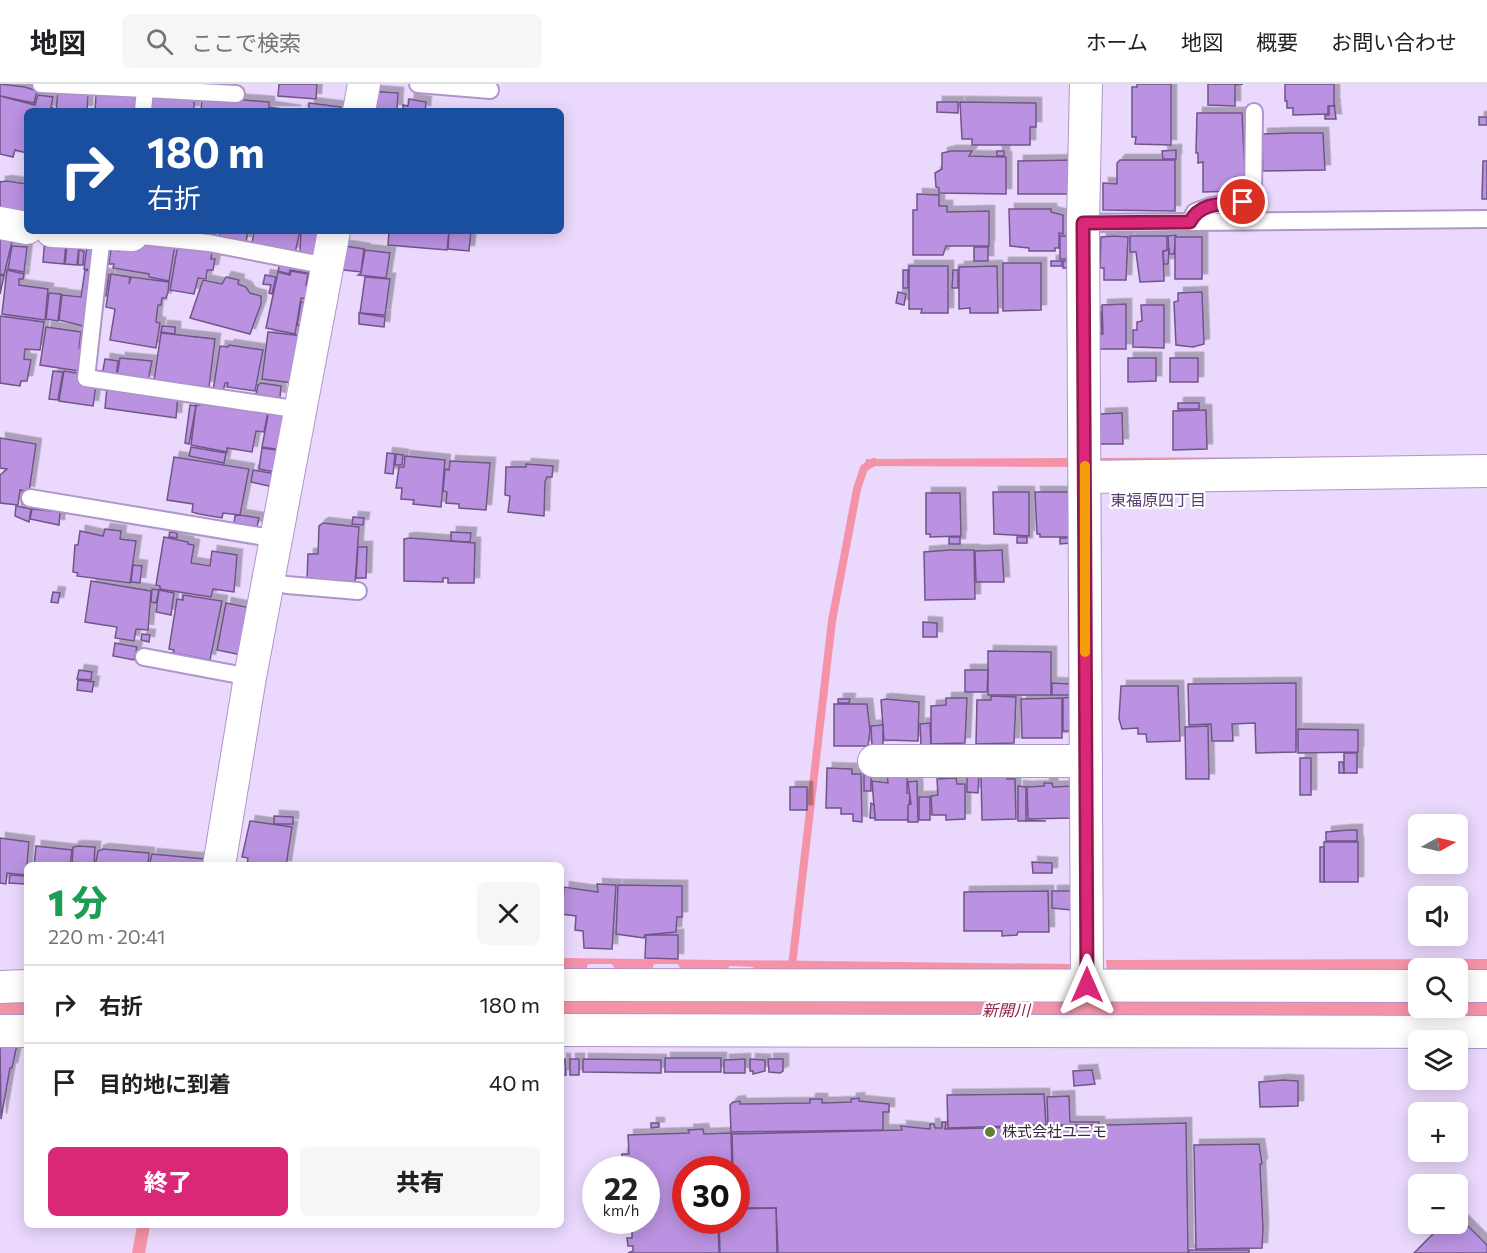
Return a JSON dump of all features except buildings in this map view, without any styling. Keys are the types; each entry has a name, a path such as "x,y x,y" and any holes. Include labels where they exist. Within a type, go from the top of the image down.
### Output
{"street":[{"path":"360,108 364,84"},
{"path":"1086,84 1083,223 1087,985"},
{"path":"0,224 24,228"},
{"path":"220,862 250,678 332,234"},
{"path":"1085,477 1487,471"},
{"path":"874,761 1086,761"},
{"path":"564,985 1408,986"},
{"path":"0,987 24,986"},
{"path":"1468,986 1487,986"},
{"path":"564,1030 1487,1032"},
{"path":"0,1031 24,1031"}],"lane":[{"path":"41,84 236,94"},
{"path":"418,84 490,90"},
{"path":"143,108 145,89"},
{"path":"1190,222 1195,212 1204,208 1253,199 1254,112"},
{"path":"1083,223 1487,219"},
{"path":"301,410 86,378 122,234 209,243 327,267"},
{"path":"30,498 277,539"},
{"path":"269,581 287,585 358,591"},
{"path":"144,657 250,678"}],"water":[{"path":"1487,456 1094,466 1093,458"},
{"path":"1077,458 1077,467 864,466 866,459"},
{"path":"564,958 1071,964 1068,970 756,971 753,967 730,966 726,970 681,970 678,964 654,964 652,970 615,970 612,964 588,964 586,971 564,968"},
{"path":"1408,959 1408,971 1107,971 1106,960"},
{"path":"1468,959 1487,959 1487,971 1468,971"},
{"name":"新開川","path":"564,1001 1408,1001 1408,1018 1468,1018 1468,1001 1487,1001 1487,1021 564,1020"},
{"path":"0,1002 24,1002 24,1022 0,1022"},
{"path":"137,1228 150,1228 145,1253 132,1253"}],"waterway":[{"path":"792,966 832,621 857,489 864,468 874,462"}],"slow traffic":[{"path":"1085,466 1085,652"}],"place":[{"name":"株式会社ユニモ","path":"990,1132"}],"district":[{"name":"東福原四丁目","path":"1158,500"}],"route":[{"path":"1087,985 1083,223 1190,222 1195,212 1204,208 1243,202"}]}
